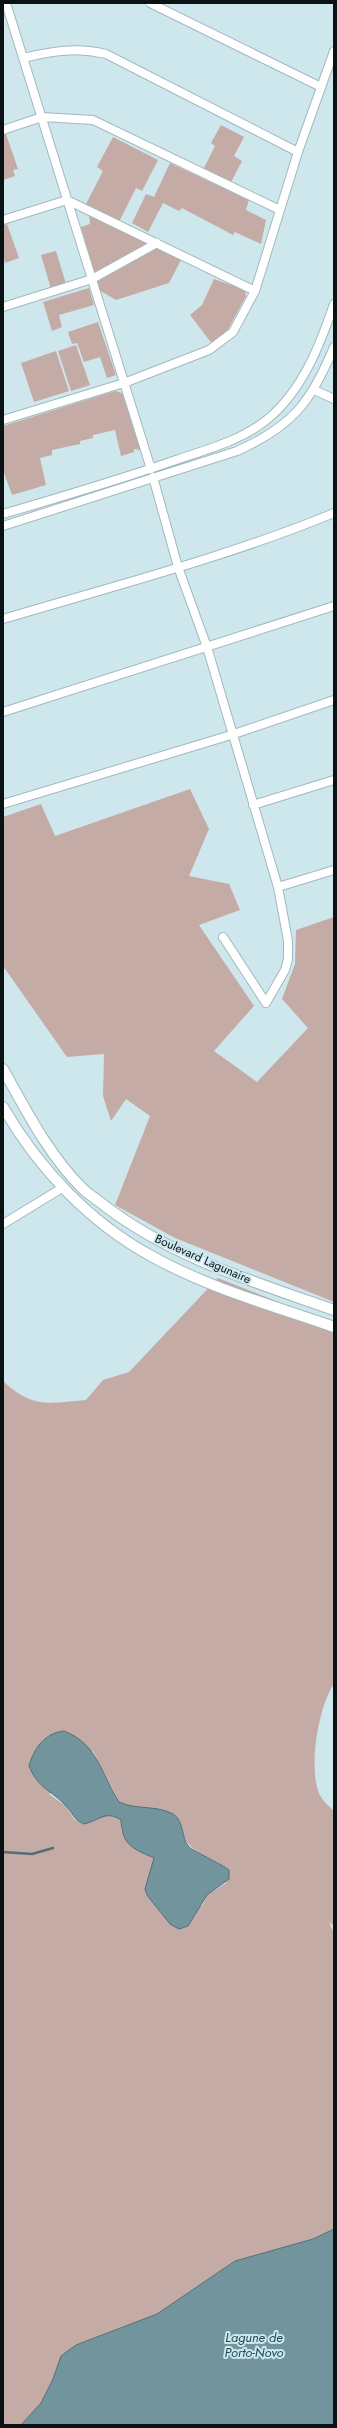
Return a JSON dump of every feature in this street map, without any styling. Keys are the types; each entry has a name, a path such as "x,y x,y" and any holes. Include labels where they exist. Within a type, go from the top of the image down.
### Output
{"main road":[{"name":"Boulevard Lagunaire","path":"3,1069 33,1123 67,1171 82,1188 129,1223 164,1244 225,1272 334,1310"},
{"name":"Boulevard Lagunaire","path":"3,1107 16,1130 62,1188 112,1230 154,1258 220,1288 334,1327"}],"street":[{"path":"6,3 152,473 178,567 207,647 231,735 278,886 288,941 288,960 285,970 266,1003 223,937"},
{"path":"150,3 321,87"},
{"path":"23,58 70,49 87,49 106,54 298,152"},
{"path":"3,420 124,384 209,350 224,341 238,324 255,291 298,152 334,51"},
{"path":"3,130 42,117 80,118 106,125 280,210"},
{"path":"3,220 67,200 255,291"},
{"path":"3,307 92,279 157,243"},
{"path":"3,526 152,473 226,443 255,428 270,418 297,385 316,354 334,304"},
{"path":"3,514 237,451 267,437 300,411 314,390 334,347"},
{"path":"314,390 334,399"},
{"path":"3,619 178,567 302,526 334,513"},
{"path":"3,712 334,606"},
{"path":"3,804 231,735 334,700"},
{"path":"253,805 334,780"},
{"path":"278,886 334,870"},
{"path":"4,1221 62,1188"}],"shaded area":[{"path":"221,125 244,137 234,156 242,161 230,184 203,170 215,146 211,143"},
{"path":"6,134 18,169 13,170 15,176 3,180 3,135"},
{"path":"113,137 158,160 142,191 136,188 119,222 86,204 103,171 97,167"},
{"path":"170,163 249,200 246,210 266,220 261,244 235,232 233,235 182,208 179,211 163,203 148,232 132,223 146,194 154,197"},
{"path":"89,214 181,260 169,283 116,300 99,290 81,227 90,224"},
{"path":"7,224 19,258 5,263 3,255 3,225"},
{"path":"56,251 66,284 51,289 41,255"},
{"path":"214,279 245,290 246,296 224,337 213,345 190,315 202,305"},
{"path":"89,288 94,305 59,315 62,327 52,331 43,302"},
{"path":"98,322 116,375 107,378 100,357 84,362 77,343 72,344 68,332"},
{"path":"76,345 90,385 71,391 58,351"},
{"path":"56,351 69,391 34,402 21,363"},
{"path":"115,391 122,393 141,450 134,449 134,452 121,456 115,430 93,435 93,438 80,441 80,444 52,450 52,455 40,458 46,485 12,495 3,470 3,426"},
{"path":"190,789 209,829 189,876 229,884 240,910 199,925 254,1006 214,1051 257,1082 308,1028 282,999 295,964 296,930 334,917 334,1302 175,1238 115,1205 150,1116 126,1099 111,1121 103,1096 104,1054 67,1057 3,966 3,817 41,804 55,836"},
{"path":"218,1278 334,1324 334,1684 328,1694 319,1723 316,1740 315,1773 317,1786 322,1799 334,1811 334,1926 329,1922 334,1933 334,2229 313,2239 235,2261 157,2314 76,2345 61,2356 53,2379 41,2403 21,2425 3,2425 3,1381 23,1396 32,1400 51,1403 86,1400 103,1380 129,1372","holes":["93,1751 119,1802 127,1806 143,1808 181,1825 183,1835 192,1848 229,1870 226,1883 207,1895 202,1906 145,1889 155,1858 121,1831 121,1820 116,1817 103,1816 84,1824 74,1819 66,1806 49,1794"]}],"water":[{"path":"64,1731 75,1737 92,1752 119,1802 132,1806 160,1809 173,1814 179,1820 186,1843 189,1847 229,1870 229,1879 207,1895 188,1926 179,1929 170,1924 147,1895 145,1889 154,1858 130,1845 124,1836 121,1820 116,1817 107,1816 84,1824 80,1822 61,1801 41,1785 33,1774 29,1766 34,1753 41,1742 57,1732"},
{"name":"Lagune de Porto-Novo","path":"334,2229 334,2425 21,2425 41,2403 53,2379 61,2356 76,2345 157,2314 235,2261 313,2239"}],"waterway":[{"path":"3,1852 32,1854 53,1848"}]}
